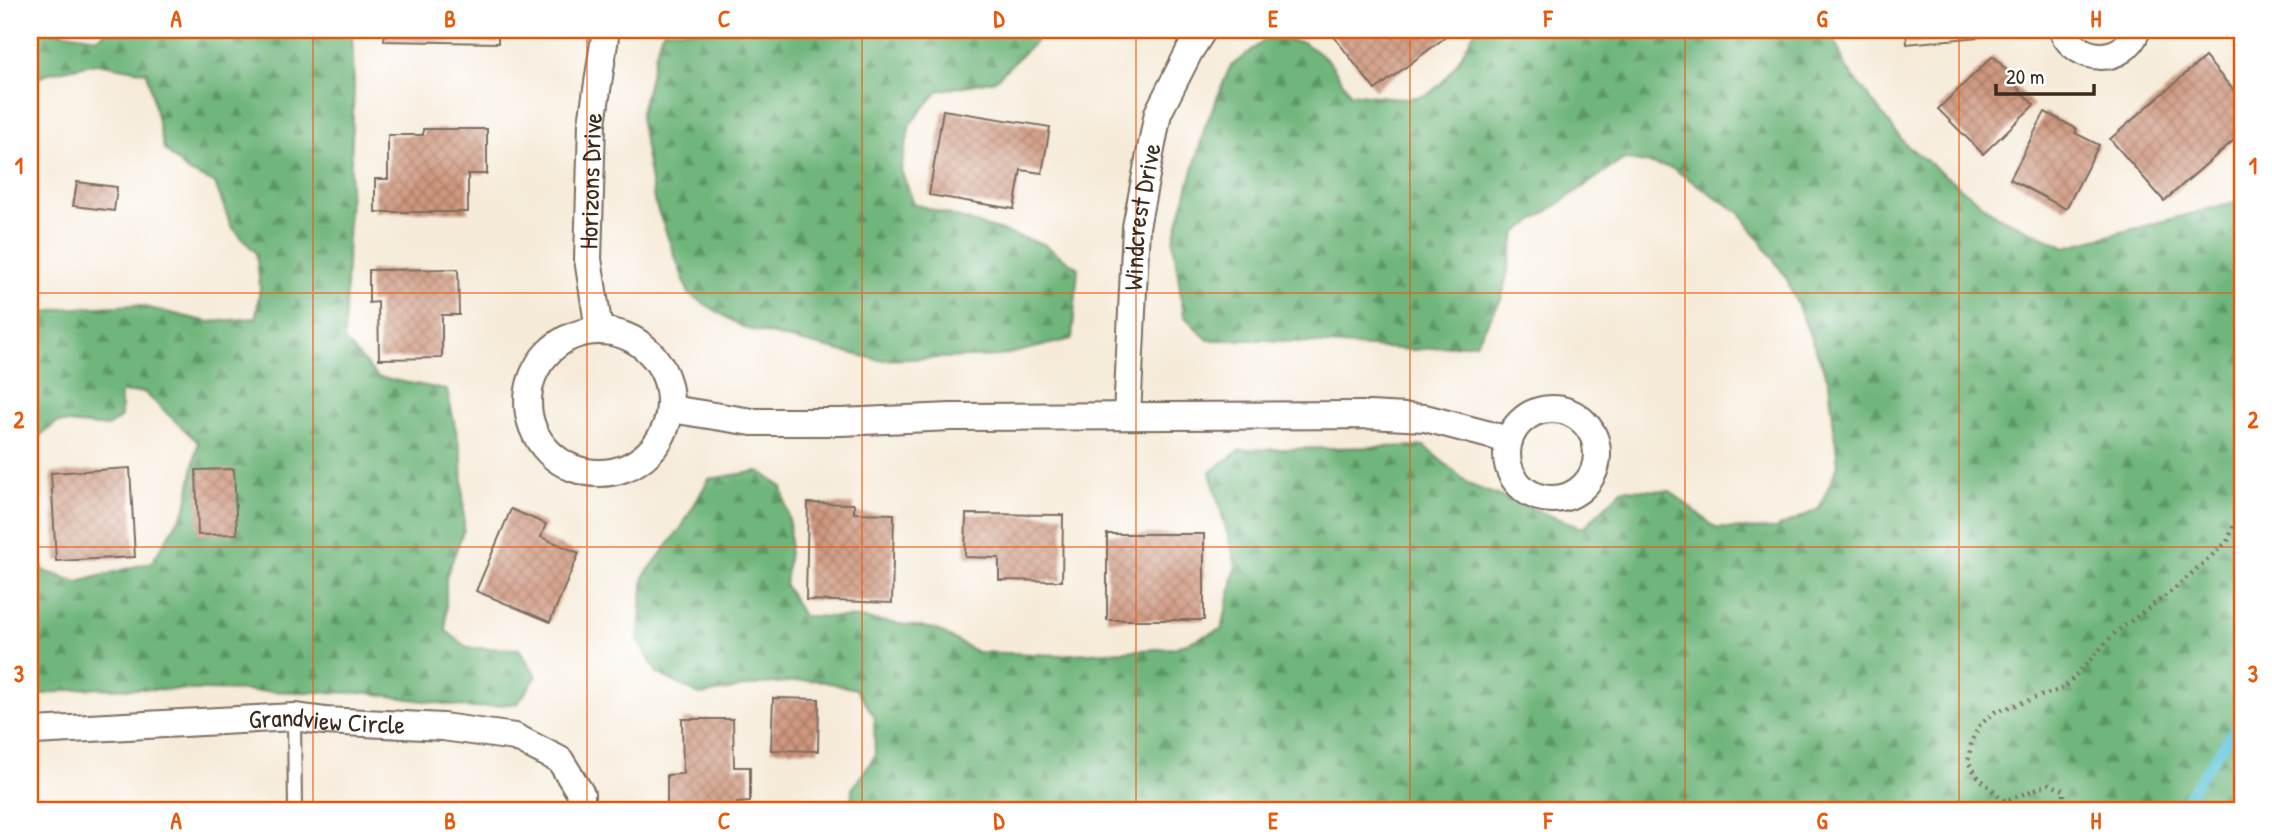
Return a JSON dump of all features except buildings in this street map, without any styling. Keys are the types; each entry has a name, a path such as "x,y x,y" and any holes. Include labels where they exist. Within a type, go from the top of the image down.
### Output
{"street":[{"name":"Horizons Drive","path":"599,330 588,259 592,123 606,30"},
{"name":"Windcrest Drive","path":"1127,416 1136,227 1158,113 1203,30"},
{"path":"2062,30 2075,48 2086,54 2100,56 2113,54 2125,47 2137,30"},
{"path":"599,330 621,334 642,344 659,362 669,384 671,409 664,432 650,453 630,467 607,473 582,472 559,462 541,445 531,425 527,402 530,381 541,360 557,344 577,334 599,330"},
{"path":"671,409 752,422 1369,415 1425,418 1509,440"},
{"name":"Grandview Circle","path":"30,733 294,717 443,727 514,737 560,760 581,794 581,810"}],"lane":[{"path":"294,717 295,810"}],"path":[{"path":"2064,810 2064,790 2049,784 2005,801 1979,778 1968,762 1972,740 1980,725 1994,712 2064,688 2116,632 2173,590 2227,542 2242,507"}],"green space":[{"path":"30,30 98,38 108,30 352,30 354,86 344,340 378,377 447,390 462,458 464,529 446,577 446,631 468,648 519,649 537,676 518,703 473,708 369,693 85,688 30,696 30,538 44,571 78,582 152,562 186,508 198,442 144,392 121,393 121,417 108,427 58,422 34,440 30,450 30,316 61,309 136,305 209,322 256,318 260,287 256,253 231,226 215,183 187,171 164,149 147,72 97,63 49,73 30,82"},
{"path":"664,30 1038,30 1036,41 995,80 938,91 910,124 901,170 914,204 1043,244 1078,268 1072,339 1000,356 879,360 744,328 689,294 654,200 640,116"},
{"path":"1475,30 1830,30 1846,67 1905,144 1997,216 2066,247 2242,200 2242,810 851,810 852,789 875,756 874,716 856,689 816,680 761,684 700,695 657,673 638,641 644,576 681,528 709,479 759,471 782,487 789,520 790,543 785,585 803,616 859,618 935,629 977,652 1058,655 1174,648 1222,629 1236,565 1210,472 1240,450 1424,446 1470,485 1583,528 1623,489 1670,491 1716,528 1775,529 1819,509 1838,465 1829,382 1786,277 1740,213 1672,168 1624,159 1516,233 1502,298 1476,343 1414,350 1266,340 1208,340 1184,316 1173,241 1205,127 1230,67 1266,39 1303,42 1329,61 1350,93 1415,97 1431,92 1445,79"}],"waterway":[{"path":"2178,810 2242,718"}]}
